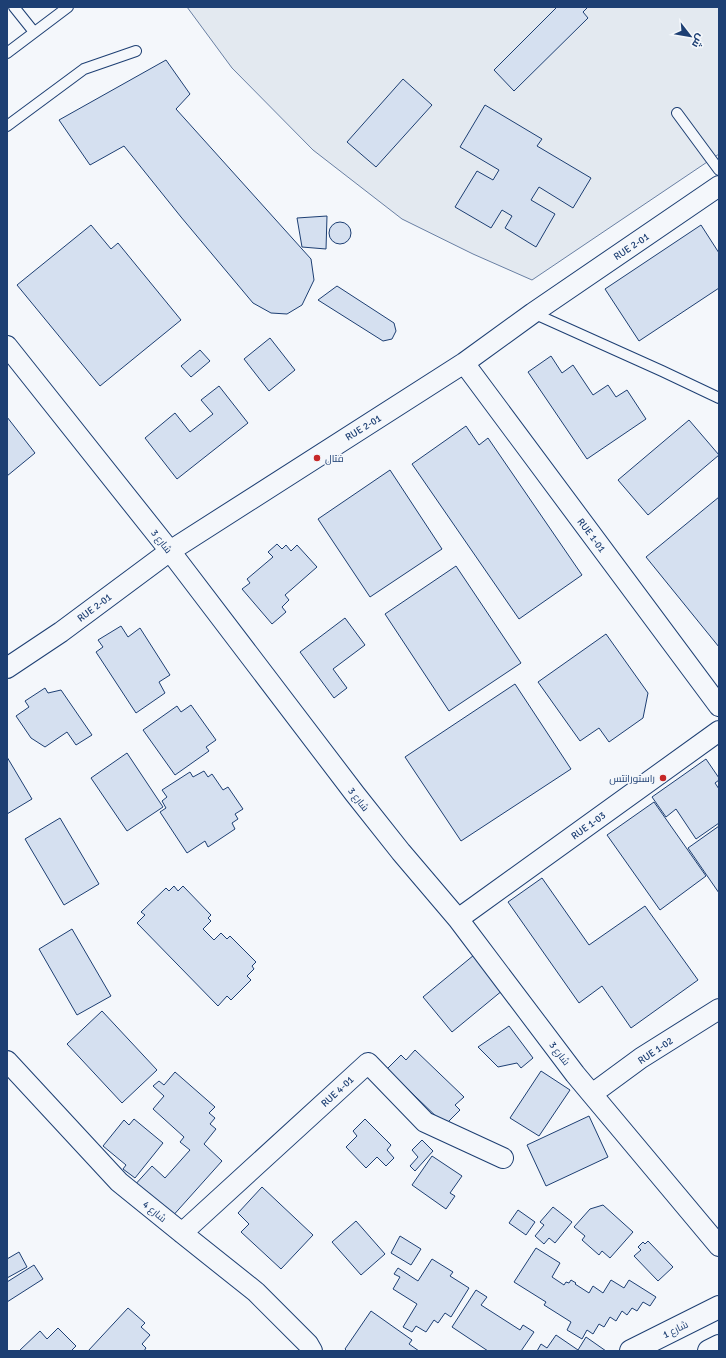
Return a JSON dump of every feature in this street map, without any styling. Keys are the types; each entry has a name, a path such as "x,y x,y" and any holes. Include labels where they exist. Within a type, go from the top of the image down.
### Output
{"main road":[{"name":"شارع 1","path":"631,1351 719,1307"},
{"path":"709,1351 719,1346"}],"street":[{"name":"RUE 2-01","path":"7,668 61,632 170,550 464,363 533,313 719,186"},
{"name":"شارع 3","path":"7,346 170,550 355,794 401,852 458,919 575,1074 719,1246"},
{"name":"RUE 1-01","path":"464,363 719,706"},
{"name":"RUE 1-03","path":"458,919 719,731"},
{"name":"RUE 1-02","path":"592,1094 641,1058 719,1009"},
{"name":"شارع 4","path":"7,1061 119,1182 256,1292 308,1344 312,1351"},
{"name":"RUE 4-01","path":"182,1234 368,1062 425,1122 503,1158"}],"lane":[{"path":"14,7 34,32"},
{"path":"7,53 68,7"},
{"path":"7,126 84,69 136,51"},
{"path":"677,113 719,170"},
{"path":"533,313 719,398"}],"shaded area":[{"path":"187,7 719,7 719,154 532,280 473,254 402,219 313,150 232,68"}],"building":[{"path":"557,7 588,7 583,12 588,18 514,91 494,70"},
{"path":"166,60 190,94 176,109 311,259 314,280 302,305 287,314 271,313 253,303 124,146 90,165 59,120"},
{"path":"403,79 432,105 376,167 347,142"},
{"path":"485,105 542,139 537,146 591,178 573,208 539,187 531,200 555,214 536,247 505,228 512,216 502,210 491,228 455,207 477,171 493,180 499,170 460,147"},
{"path":"327,216 326,249 302,247 297,218"},
{"path":"340,222 344,223 350,229 350,237 344,243 340,244 336,243 330,237 329,233 330,229 336,223"},
{"path":"91,225 111,249 118,243 181,320 100,386 17,285"},
{"path":"701,225 719,253 719,288 639,341 605,289"},
{"path":"337,286 394,323 396,331 392,339 383,341 318,300"},
{"path":"270,338 295,370 269,391 244,359"},
{"path":"200,350 210,361 191,377 181,366"},
{"path":"551,356 562,373 573,365 593,395 608,385 616,397 627,390 646,419 587,459 528,372"},
{"path":"219,386 248,423 177,479 145,438 175,413 190,432 213,414 201,400"},
{"path":"7,417 35,453 7,476"},
{"path":"689,420 719,455 648,515 618,480"},
{"path":"466,426 479,445 488,438 582,575 519,619 412,464"},
{"path":"390,470 442,549 370,597 318,519"},
{"path":"719,497 719,647 646,557"},
{"path":"277,544 282,549 286,545 291,551 297,545 317,567 285,595 289,600 282,607 286,612 272,624 242,589 250,583 247,579 273,557 268,552"},
{"path":"456,566 521,663 449,711 385,614"},
{"path":"345,618 365,645 333,669 347,688 334,698 300,652"},
{"path":"121,626 128,637 140,628 170,675 159,682 165,693 136,713 96,652 103,647 98,640"},
{"path":"606,634 648,693 643,718 609,742 599,728 580,741 538,682"},
{"path":"515,684 571,769 461,841 405,757"},
{"path":"45,688 48,693 61,690 92,735 76,745 67,732 45,747 31,738 16,716 29,707 25,701"},
{"path":"191,705 216,740 206,747 209,751 175,775 143,730 177,706 181,712"},
{"path":"127,753 163,807 127,831 91,778"},
{"path":"7,757 32,799 7,814"},
{"path":"706,759 719,778 719,780 715,783 719,789 719,823 696,839 676,809 666,817 652,797"},
{"path":"204,771 208,777 212,774 223,790 228,787 243,809 235,814 238,819 232,823 235,829 208,847 205,841 187,853 160,812 166,808 162,801 167,797 162,790 190,772 193,777"},
{"path":"654,802 706,876 660,910 607,835"},
{"path":"60,818 99,884 64,905 25,839"},
{"path":"719,826 719,893 688,848"},
{"path":"542,878 589,945 645,906 698,980 631,1028 602,986 579,1003 508,902"},
{"path":"174,886 178,891 183,886 211,915 208,918 211,921 203,929 214,940 221,933 227,939 230,936 256,962 252,966 254,969 247,976 251,980 231,1000 227,996 218,1006 137,923 145,915 141,912 166,888 169,891"},
{"path":"72,929 111,996 77,1015 39,949"},
{"path":"474,955 503,990 452,1032 423,997"},
{"path":"102,1011 157,1070 122,1103 67,1044"},
{"path":"509,1026 533,1058 521,1068 517,1063 498,1067 478,1047"},
{"path":"415,1050 464,1097 455,1105 460,1110 445,1125 387,1069 401,1055 406,1060"},
{"path":"541,1071 570,1090 539,1136 510,1118"},
{"path":"175,1072 215,1107 209,1113 215,1118 210,1124 216,1129 204,1144 222,1161 170,1219 133,1187 152,1166 165,1178 190,1150 180,1142 184,1137 153,1109 164,1096 153,1086 159,1081 164,1085"},
{"path":"589,1116 608,1157 546,1186 527,1145"},
{"path":"134,1119 163,1143 135,1178 123,1169 126,1165 103,1146 124,1120 129,1125"},
{"path":"365,1119 391,1145 387,1150 394,1158 386,1166 377,1157 366,1168 346,1147 357,1136 353,1131"},
{"path":"422,1140 433,1151 415,1171 410,1166 418,1157 412,1150"},
{"path":"432,1156 462,1176 450,1193 455,1196 446,1209 412,1185"},
{"path":"262,1187 313,1235 281,1269 241,1232 249,1224 238,1213"},
{"path":"603,1205 633,1232 610,1258 602,1251 599,1255 582,1240 585,1236 574,1227 590,1209"},
{"path":"553,1207 572,1222 555,1243 549,1238 544,1244 535,1236 544,1225 540,1222"},
{"path":"518,1210 535,1222 526,1235 509,1223"},
{"path":"356,1221 385,1254 361,1275 332,1242"},
{"path":"400,1236 421,1249 411,1265 391,1253"},
{"path":"648,1241 673,1267 658,1281 634,1256 641,1250 638,1247 643,1242 645,1244"},
{"path":"536,1248 560,1263 552,1277 564,1285 566,1282 569,1283 571,1280 589,1293 593,1286 603,1293 611,1280 624,1288 629,1280 656,1297 650,1306 643,1302 637,1311 632,1308 627,1315 622,1311 616,1321 610,1317 604,1327 599,1324 593,1334 587,1330 582,1339 567,1330 571,1322 544,1305 546,1302 514,1282"},
{"path":"19,1252 27,1267 7,1278 7,1259"},
{"path":"432,1259 453,1272 450,1276 469,1288 451,1317 445,1313 438,1323 434,1320 426,1332 416,1326 412,1332 403,1327 417,1304 393,1289 400,1277 394,1274 398,1268 418,1281"},
{"path":"34,1265 43,1279 7,1302 7,1282"},
{"path":"476,1290 487,1297 481,1305 520,1330 523,1325 534,1332 521,1351 488,1351 452,1327"},
{"path":"128,1308 145,1323 141,1327 150,1335 142,1344 146,1348 144,1351 88,1351"},
{"path":"371,1311 412,1340 409,1344 419,1351 347,1351 345,1349"},
{"path":"58,1328 76,1346 71,1351 19,1351 40,1331 47,1339"},
{"path":"556,1335 578,1350 586,1337 606,1351 537,1351 541,1344 547,1348"}],"place":[{"name":"فتال","path":"317,458"},
{"name":"راستورانتس","path":"663,778"}]}
